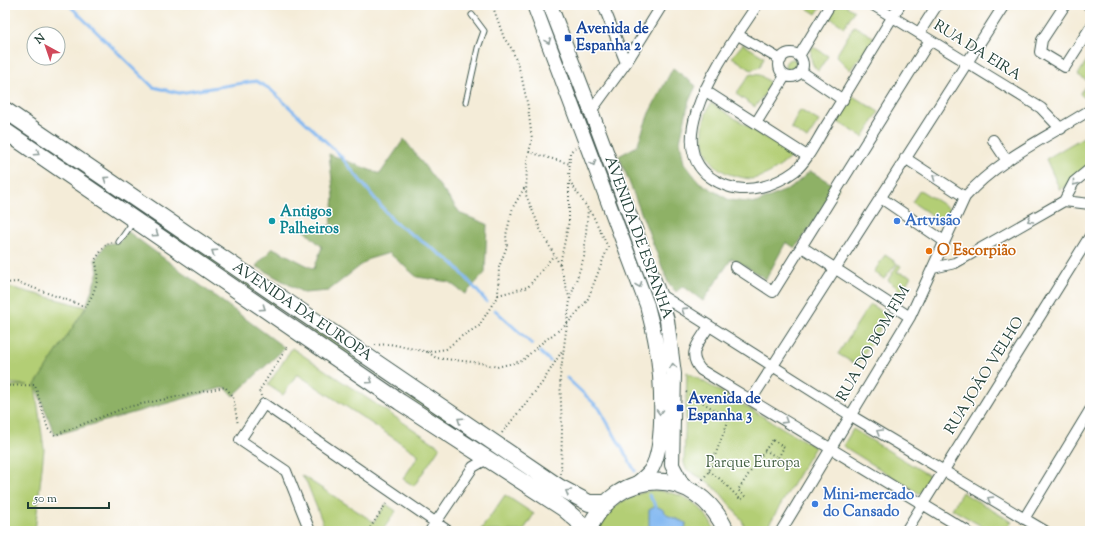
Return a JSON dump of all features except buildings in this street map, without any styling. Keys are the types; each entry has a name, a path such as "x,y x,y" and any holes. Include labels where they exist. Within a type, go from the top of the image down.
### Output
{"main road":[{"name":"AVENIDA DE ESPANHA","path":"534,5 647,305 656,344 661,391 660,436 656,458 650,471 636,484"},
{"name":"AVENIDA DE ESPANHA","path":"550,5 659,294 666,320 674,374 672,465 683,486"},
{"name":"AVENIDA DA EUROPA","path":"5,110 559,486 588,503 604,503"},
{"name":"AVENIDA DA EUROPA","path":"5,131 400,402 478,459 569,513 586,531"},
{"path":"586,531 604,503 619,492 636,484 664,482 683,486 697,493 711,505 720,518 726,531"}],"street":[{"path":"603,5 626,63"},
{"path":"757,5 704,90 693,119 692,144 696,162 706,174 718,182 731,187 744,189 770,184 796,170 807,156 843,100 900,5"},
{"path":"799,56 830,5"},
{"name":"RUA DA EIRA","path":"873,5 1041,108 1061,129"},
{"path":"919,33 937,5"},
{"path":"751,400 1004,5"},
{"path":"1065,5 1042,40 1040,52 1065,67 1090,28"},
{"path":"591,111 626,63 658,7"},
{"path":"738,35 781,60"},
{"path":"735,267 773,292 930,40"},
{"path":"789,53 799,56 804,65 802,72 796,77 784,76 779,67 781,60 789,53"},
{"path":"802,72 843,100"},
{"path":"756,123 784,76"},
{"path":"704,90 807,156"},
{"name":"RUA DO BOM FIM","path":"780,531 829,448 910,317 965,197 979,181 1007,161 1090,110"},
{"path":"993,140 1007,161"},
{"path":"905,158 965,197"},
{"path":"933,268 955,263 1064,200 1074,182 1090,169"},
{"path":"880,198 944,241"},
{"path":"1064,200 1090,204"},
{"name":"RUA JOÃO VELHO","path":"906,531 1090,236"},
{"path":"802,247 910,317"},
{"path":"659,294 850,415 1045,531"},
{"path":"709,326 694,351 695,362 701,370 967,531"},
{"path":"310,531 286,471 240,440 264,404 433,527 448,531"},
{"path":"1024,519 1090,410"},
{"path":"433,527 478,459"}],"lane":[{"path":"466,102 478,48 484,31 472,15"},
{"path":"119,242 135,220"}],"path":[{"path":"493,7 504,38 512,49 521,74 528,107 532,139 525,186 526,195 541,231 560,265 570,300"},
{"path":"560,265 569,222 570,152 585,141"},
{"path":"529,152 570,164"},
{"path":"428,352 436,358 480,362 497,367 522,360 538,345 567,324 587,301 608,247 588,208 569,180"},
{"path":"366,356 374,345 385,345 428,352 446,349 462,336 479,326 498,295 499,267 507,246 506,235 513,207 525,186"},
{"path":"559,486 562,470 560,378 570,300 584,257 588,208"},
{"path":"5,283 17,282 86,307 96,289 98,271 95,260 106,244 119,242"},
{"path":"498,295 528,287 554,255"},
{"path":"264,404 259,391 288,346"},
{"path":"495,444 542,384 563,350"},
{"path":"5,386 35,385 48,429 55,435 127,407 225,387 233,396 240,440"},
{"path":"683,391 729,419 709,471 701,482"},
{"path":"709,471 720,478 741,500 745,496 738,490 765,450 773,440 784,447 778,458 765,450"},
{"path":"368,531 386,504"}],"green space":[{"path":"802,5 822,5 816,14"},
{"path":"837,5 845,5 854,11 844,27 829,17"},
{"path":"854,26 875,38 850,70 836,56"},
{"path":"743,44 764,57 760,67 751,70 732,57"},
{"path":"812,46 828,56 818,71 813,65 811,59"},
{"path":"1090,55 1090,98 1087,100 1080,94 1089,82 1078,75"},
{"path":"789,59 795,59 799,63 799,69 795,73 789,73 785,69 785,63"},
{"path":"673,68 696,86 689,101 680,141 684,163 699,182 729,200 756,203 791,188 810,171 839,188 795,248 786,242 766,279 732,258 703,301 683,286 676,292 668,282 619,156 637,146 649,113"},
{"path":"750,74 760,75 772,84 755,107 736,94"},
{"path":"851,95 879,112 863,137 836,121"},
{"path":"711,103 793,155 774,170 757,178 748,179 725,172 709,157 705,147 703,125"},
{"path":"800,110 819,121 807,139 791,128"},
{"path":"5,117 554,490 551,494 5,123"},
{"path":"1087,135 1090,139 1090,168 1060,190 1046,159"},
{"path":"404,139 461,214 487,224 485,273 465,294 449,282 417,277 389,253 369,259 328,291 304,293 256,266 273,248 314,269 322,247 304,230 331,225 334,197 329,154 380,174"},
{"path":"920,190 952,210 943,223 912,202"},
{"path":"127,231 285,348 233,396 225,387 55,435 35,385 86,307 98,271 95,260 106,244 119,242"},
{"path":"885,255 897,263 884,279 874,272"},
{"path":"898,264 901,266 897,272 911,276 902,292 888,280"},
{"path":"5,286 86,307 35,385 44,449 35,531 5,531 5,386 28,385 5,383"},
{"path":"870,304 888,316 857,365 838,354"},
{"path":"292,348 440,447 414,486 403,479 419,455 297,374 283,395 268,385"},
{"name":"Parque Europa","path":"687,372 815,447 768,526 762,531 748,531 745,529 742,520 721,494 708,482 686,469 684,463"},
{"path":"853,429 930,476 920,494 843,446"},
{"path":"301,475 374,522 386,504 396,511 382,531 326,531 307,483"},
{"path":"652,490 673,493 690,500 704,512 715,531 685,531 686,523 669,516 662,509 649,516 649,531 598,531 607,515 619,503 635,495"},
{"path":"962,492 1012,522 1005,531 990,531 952,509"},
{"path":"505,495 534,514 523,531 480,531"}],"water":[{"path":"656,506 662,509 669,516 686,523 685,531 649,531 649,510"}],"waterway":[{"path":"69,5 153,87 179,93 256,81 270,89 338,153 394,222 453,263 487,302"},
{"path":"495,310 532,344"},
{"path":"540,352 550,361"},
{"path":"567,378 599,408 635,471"},
{"path":"649,495 656,506"}],"place":[{"name":"Avenida de Espanha 2","path":"568,38"},
{"name":"Antigos Palheiros","path":"272,221"},
{"name":"Artvisão","path":"897,221"},
{"name":"O Escorpião","path":"929,251"},
{"name":"Avenida de Espanha 3","path":"680,408"},
{"name":"Mini-mercado do Cansado","path":"815,504"}]}
